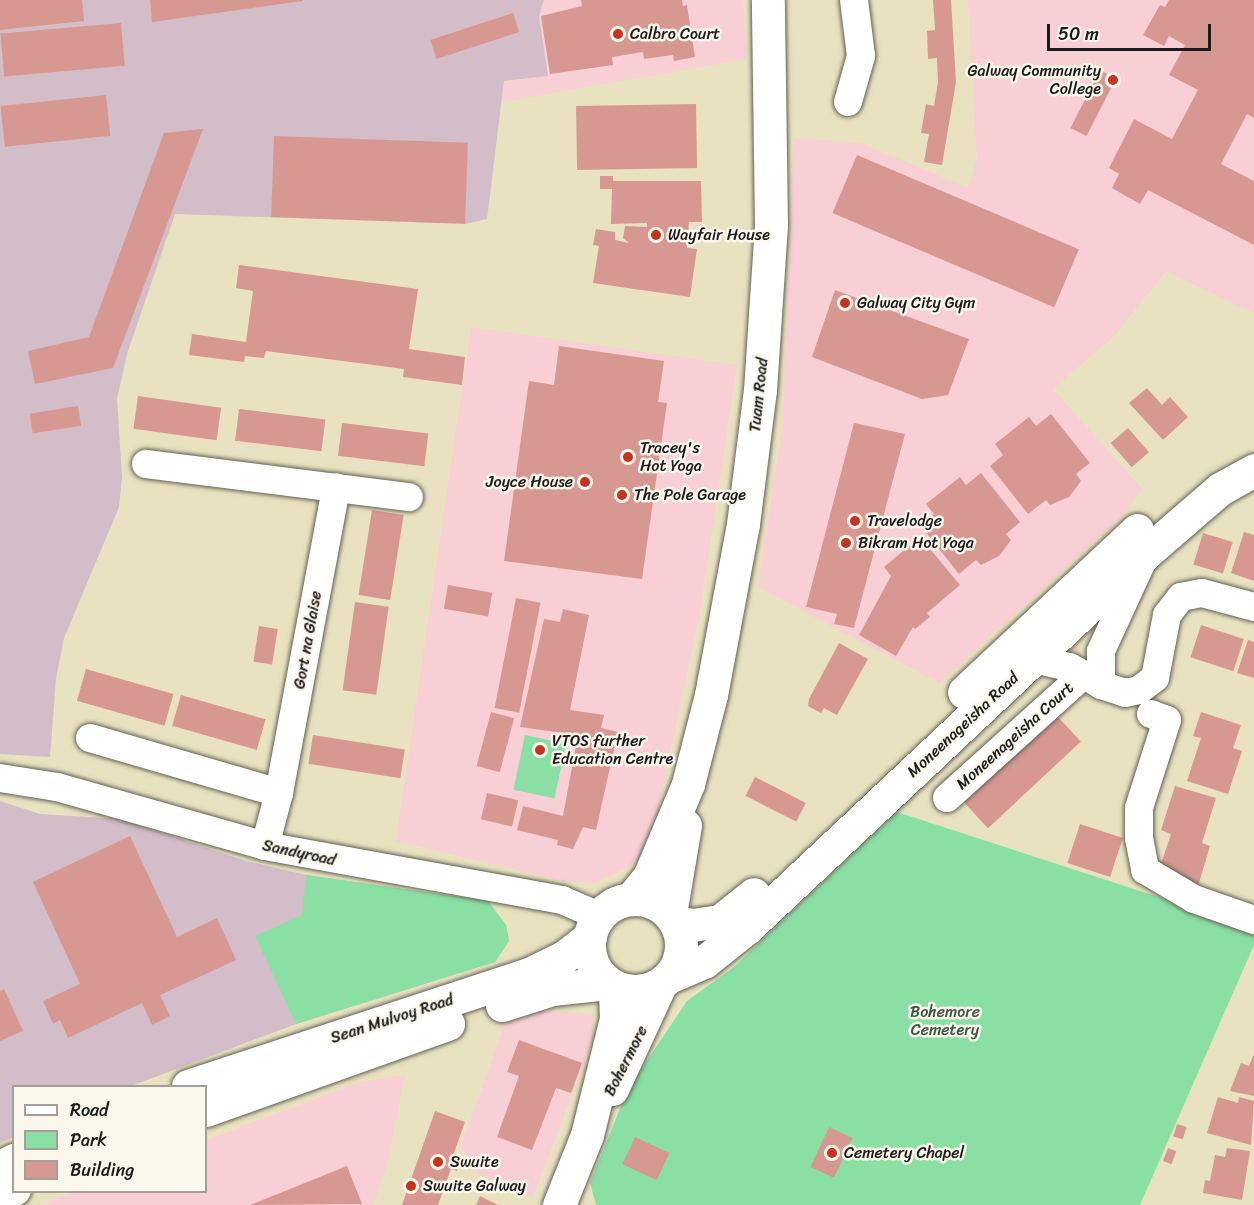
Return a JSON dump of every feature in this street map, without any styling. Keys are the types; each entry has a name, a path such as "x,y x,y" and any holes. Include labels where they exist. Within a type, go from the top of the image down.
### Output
{"main road":[{"name":"Tuam Road","path":"673,919 685,837 688,784 731,595 760,390 772,204 768,0"},
{"name":"Moneenageisha Road","path":"673,919 692,925 720,921 739,908 1123,543 1197,480 1254,447"},
{"name":"Moneenageisha Road","path":"665,980 704,962 748,927 1147,552 1220,489 1254,470"},
{"name":"Tuam Road","path":"631,899 649,877 688,784"},
{"path":"631,899 654,903 673,919 682,949 665,980 638,992 612,985 591,959 594,927 619,902 631,899"},
{"name":"Sean Mulvoy Road","path":"191,1085 529,974 564,957 594,927"},
{"name":"Bohermore","path":"559,1205 587,1135 665,980"},
{"name":"Bohermore","path":"587,1135 616,1019 612,985"},
{"name":"Sean Mulvoy Road","path":"207,1110 488,1009 552,989 612,985"}],"street":[{"path":"848,102 861,56 854,0"},
{"path":"146,464 409,497"},
{"name":"Gort na Glaise","path":"265,846 279,793 336,487"},
{"path":"1092,680 1099,668 1106,636 1147,552"},
{"name":"Moneenageisha Court","path":"1034,659 1060,663 1092,680 1125,693 1139,690 1155,678 1167,615 1181,597 1202,593 1254,607"},
{"name":"Moneenageisha Court","path":"947,798 1092,680"},
{"path":"1150,714 1167,720 1139,808 1138,838 1145,870 1194,899 1254,920"},
{"path":"90,738 279,793"},
{"name":"Sandyroad","path":"0,778 57,787 265,846 562,900 594,927"}],"shaded area":[{"path":"0,0 544,0 539,16 548,76 504,81 487,219 465,224 175,214 127,354 117,399 122,477 119,507 64,638 56,678 50,757 0,754"},
{"path":"544,0 743,0 747,59 502,102 505,82 548,76 539,16"},
{"path":"968,0 1254,0 1254,313 1166,271 1115,335 1053,389 1142,489 1119,519 939,683 758,587 783,424 794,138 861,143 968,188 977,160"},
{"path":"471,327 737,365 699,618 653,831 641,856 629,866 595,883 563,881 396,841"},
{"path":"0,801 40,814 120,819 246,861 306,875 488,901 506,925 509,941 495,962 296,1024 134,1085 12,1085 12,1137 0,1143"},
{"path":"538,1011 594,1014 594,1036 533,1198 463,1167 467,1153 460,1149 506,1022"},
{"path":"405,1075 387,1163 373,1205 42,1205 72,1193 207,1193 207,1140 360,1082"}],"green space":[{"path":"525,735 566,744 554,799 513,790"},
{"name":"Bohemore Cemetery","path":"897,812 1254,928 1254,945 1140,1205 596,1205 590,1183 628,1089 687,1001 734,967"},
{"path":"306,875 488,901 506,925 509,941 495,962 296,1024 255,936 302,915"}],"building":[{"path":"0,0 82,0 84,21 0,30"},
{"path":"150,0 303,0 303,1 152,22"},
{"name":"Calbro Court","path":"581,0 682,0 683,6 687,5 695,57 674,61 673,55 644,59 643,52 612,57 613,65 550,74 541,16 582,6"},
{"path":"933,0 951,0 956,82 942,165 924,162 929,134 921,133 926,104 934,106 938,82 937,58 928,59 927,31 935,30"},
{"path":"1169,0 1254,0 1254,118 1247,114 1221,164 1254,181 1254,245 1148,190 1140,204 1112,188 1119,174 1109,168 1134,119 1172,139 1198,90 1169,75 1185,45 1169,36 1164,46 1143,35 1160,5 1165,7"},
{"path":"513,13 519,32 436,59 430,40"},
{"path":"121,23 125,66 4,76 0,34"},
{"path":"1100,70 1116,78 1087,136 1070,128"},
{"path":"106,95 110,136 5,147 1,106"},
{"path":"696,104 697,168 577,170 576,106"},
{"path":"203,129 113,368 35,384 28,351 89,337 164,133"},
{"path":"274,136 468,143 465,224 271,217"},
{"path":"857,155 1079,249 1054,307 832,213"},
{"name":"Wayfair House","path":"600,176 613,176 613,181 701,181 702,222 689,222 687,248 697,249 690,297 593,283 599,246 593,245 596,229 615,232 615,240 629,243 623,238 625,226 647,227 647,223 611,224 612,189 600,189"},
{"path":"239,265 418,289 409,349 465,357 462,385 403,377 404,369 266,351 264,358 245,356 244,362 189,355 192,334 246,342 253,291 236,288"},
{"path":"835,290 969,339 948,395 922,399 812,357"},
{"name":"Joyce House","path":"559,346 664,361 658,402 667,403 642,579 504,561 529,381 554,385"},
{"path":"1147,388 1162,405 1170,397 1188,417 1163,440 1129,403"},
{"path":"138,396 221,408 217,440 133,429"},
{"path":"78,406 81,426 33,433 30,414"},
{"path":"239,409 325,420 321,451 235,441"},
{"path":"1051,414 1090,463 1076,474 1081,481 1069,497 1050,505 1046,500 1028,514 990,466 1003,455 995,444 1029,417 1036,426"},
{"path":"342,423 428,434 424,466 338,456"},
{"path":"854,423 905,434 854,628 834,624 837,614 806,607"},
{"path":"1128,428 1149,452 1132,467 1111,443"},
{"path":"981,473 1020,522 1006,534 1011,540 999,556 981,565 976,560 959,574 920,525 934,514 926,504 960,477 966,485"},
{"path":"372,510 404,515 390,600 359,595"},
{"path":"1244,532 1254,535 1254,581 1231,573"},
{"path":"1203,533 1233,542 1223,574 1193,565"},
{"path":"920,537 960,585 927,613 930,617 915,629 913,627 896,656 859,635 891,576 884,567"},
{"path":"448,585 492,593 488,616 444,609"},
{"path":"516,598 541,603 519,713 495,708"},
{"path":"355,602 389,607 376,695 343,690"},
{"path":"563,609 589,615 570,710 604,715 601,728 618,732 596,830 583,827 573,849 557,845 558,840 517,830 523,806 563,816 578,735 520,727 544,619 560,622"},
{"path":"1201,625 1244,639 1233,671 1190,657"},
{"path":"259,626 278,629 272,665 253,662"},
{"path":"1248,640 1254,642 1254,678 1237,673"},
{"path":"839,643 868,659 837,715 824,708 821,713 808,706 809,699"},
{"path":"86,669 173,694 164,726 77,701"},
{"path":"181,695 266,719 257,750 172,726"},
{"path":"491,712 514,718 500,772 477,766"},
{"path":"1201,712 1241,725 1233,748 1242,751 1228,794 1187,781 1201,738 1193,736"},
{"path":"1057,716 1081,742 988,828 964,803"},
{"path":"313,735 405,750 400,778 308,764"},
{"path":"755,777 806,803 796,822 745,796"},
{"path":"1175,786 1216,798 1202,843 1210,846 1198,886 1158,873 1171,834 1161,830"},
{"path":"487,793 518,800 512,827 481,819"},
{"path":"1080,824 1123,838 1110,877 1067,863"},
{"path":"130,836 177,937 217,918 236,960 160,995 170,1016 152,1025 142,1003 68,1038 60,1020 53,1024 43,1001 80,984 33,882"},
{"path":"4,989 23,1031 0,1041 0,991"},
{"path":"519,1040 582,1063 571,1093 556,1088 532,1150 497,1137 519,1076 507,1072"},
{"path":"1254,1054 1254,1096 1230,1091 1241,1063 1249,1066"},
{"path":"1218,1097 1238,1103 1239,1097 1254,1101 1251,1145 1207,1133"},
{"name":"Swuite","path":"435,1111 465,1122 454,1153 462,1156 457,1171 451,1169 438,1205 402,1205"},
{"path":"1177,1124 1187,1127 1183,1139 1173,1136"},
{"name":"Cemetery Chapel","path":"829,1127 853,1138 834,1178 810,1167"},
{"path":"635,1137 669,1153 657,1180 622,1164"},
{"path":"1168,1148 1176,1151 1171,1164 1163,1161"},
{"path":"1227,1148 1250,1151 1242,1200 1203,1193 1205,1180 1210,1181 1215,1155 1225,1157"},
{"path":"347,1166 362,1204 250,1205"},
{"path":"480,1196 498,1205 476,1205"}],"place":[{"name":"Calbro Court","path":"618,34"},
{"name":"Galway Community College","path":"1113,80"},
{"name":"Wayfair House","path":"656,235"},
{"name":"Galway City Gym","path":"845,303"},
{"name":"Tracey's Hot Yoga","path":"628,457"},
{"name":"Joyce House","path":"585,482"},
{"name":"The Pole Garage","path":"622,495"},
{"name":"Travelodge","path":"855,521"},
{"name":"Bikram Hot Yoga","path":"846,543"},
{"name":"VTOS further Education Centre","path":"540,750"},
{"name":"Cemetery Chapel","path":"832,1153"},
{"name":"Swuite","path":"438,1162"},
{"name":"Swuite Galway","path":"411,1186"}]}
